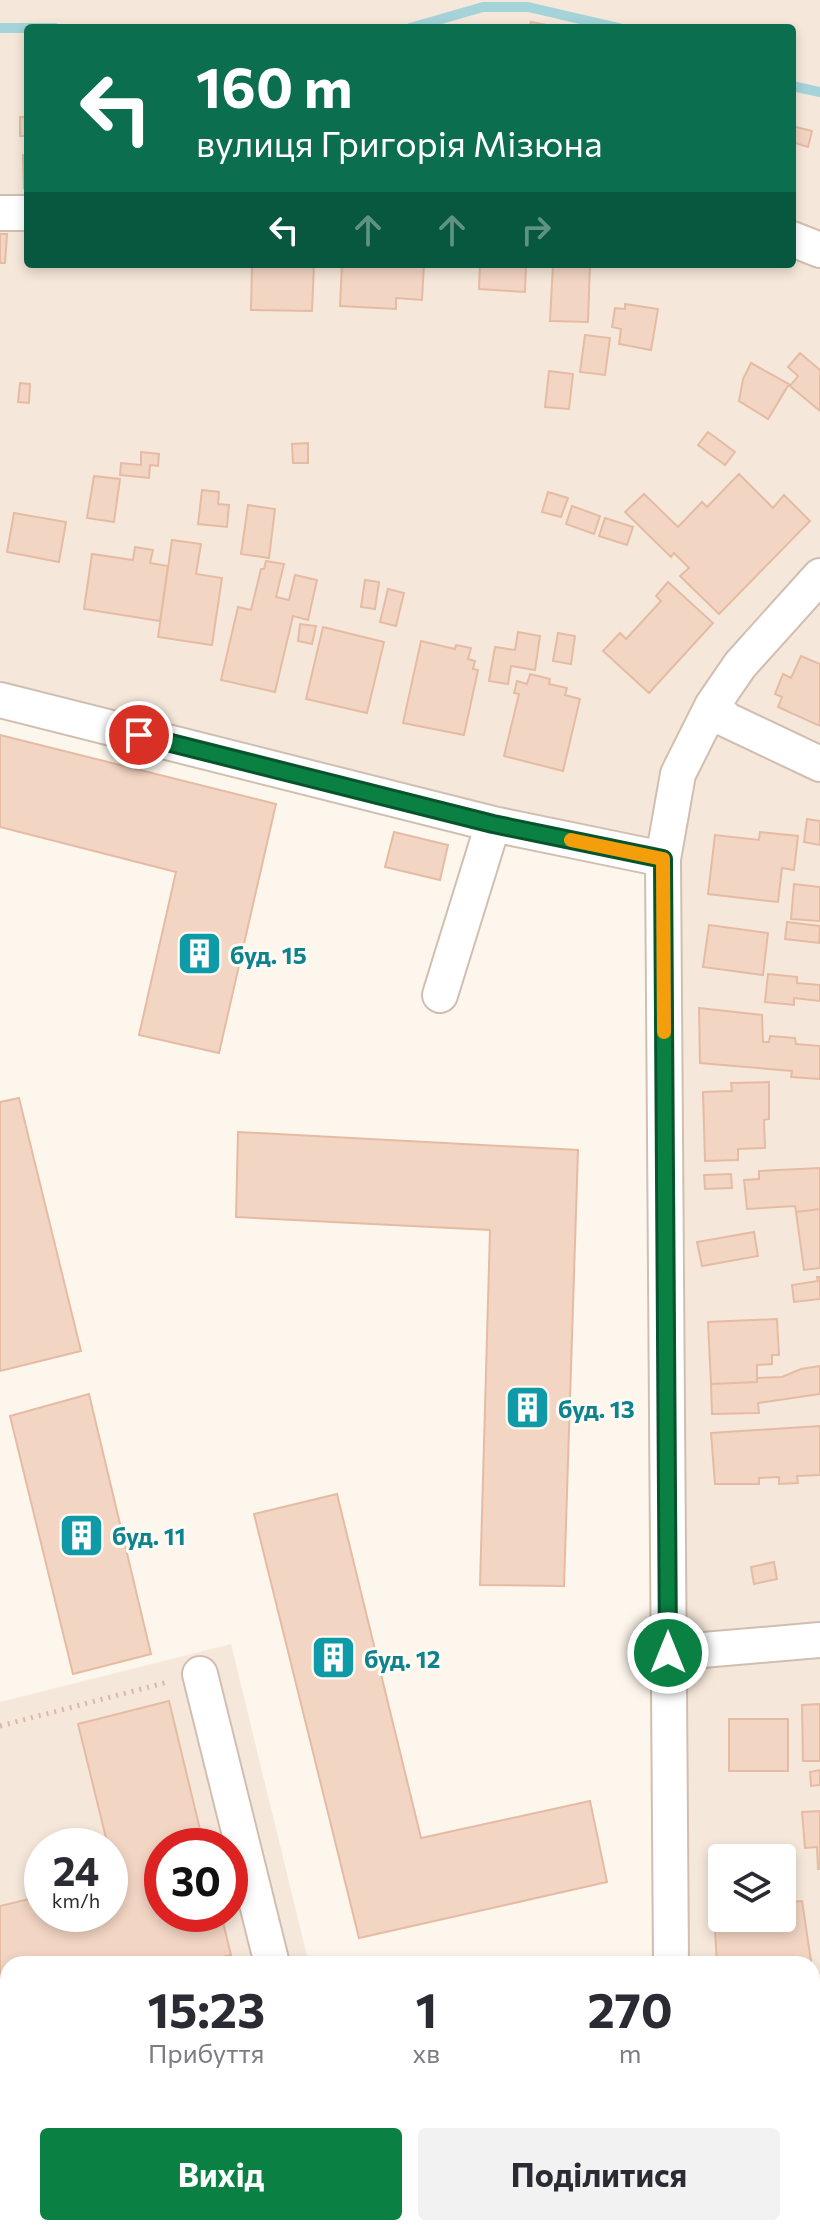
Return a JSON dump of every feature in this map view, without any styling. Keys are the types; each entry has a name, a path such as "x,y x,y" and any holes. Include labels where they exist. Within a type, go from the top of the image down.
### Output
{"street":[{"path":"0,213 24,213"},
{"path":"796,241 820,250"},
{"path":"671,1956 663,859 678,774 712,706 740,665 820,576"},
{"path":"0,700 493,824 663,859"},
{"path":"712,706 727,720 820,764"},
{"path":"440,995 493,824"},
{"path":"668,1653 820,1640"},
{"path":"200,1674 270,1956"}],"path":[{"path":"0,1726 200,1674"}],"shaded area":[{"path":"0,0 820,0 820,1956 671,1956 661,860 0,703"},
{"path":"231,1644 307,1956 0,1956 0,1702"}],"building":[{"path":"20,117 24,117 24,136 20,136"},
{"path":"796,127 812,131 808,147 796,143"},
{"path":"0,234 7,234 5,263 0,263"},
{"path":"252,268 314,268 312,311 251,310"},
{"path":"342,268 424,268 422,300 396,298 396,309 340,306"},
{"path":"480,268 526,268 525,292 479,289"},
{"path":"553,268 590,268 588,322 550,321"},
{"path":"625,304 658,309 651,350 619,344 621,329 612,327 615,308 625,309"},
{"path":"585,335 610,338 605,375 580,372"},
{"path":"800,353 820,370 820,411 790,386 798,376 788,367"},
{"path":"751,363 789,384 768,419 739,401 743,379"},
{"path":"549,371 573,374 569,409 545,407"},
{"path":"20,383 30,384 29,403 18,402"},
{"path":"708,432 735,452 725,465 698,445"},
{"path":"308,443 308,463 293,463 292,444"},
{"path":"141,452 159,454 158,466 150,465 149,478 120,475 121,463 141,465"},
{"path":"739,474 773,508 784,495 810,521 719,614 680,576 689,568 674,553 671,557 625,512 644,494 678,527 702,502 707,507"},
{"path":"94,476 120,479 114,522 87,518"},
{"path":"202,490 219,492 218,504 229,505 227,527 198,524"},
{"path":"548,492 568,498 561,517 542,512"},
{"path":"248,505 275,509 269,558 241,554"},
{"path":"572,506 600,516 594,534 566,524"},
{"path":"14,513 66,522 59,562 7,552"},
{"path":"605,518 633,527 627,545 599,536"},
{"path":"172,540 201,544 196,574 222,578 212,645 158,637"},
{"path":"135,547 153,550 150,563 168,566 160,621 84,609 92,554 133,560"},
{"path":"266,561 284,564 276,597 289,600 295,575 317,580 308,620 293,616 275,692 221,680 238,607 251,610 261,569 264,569"},
{"path":"365,580 379,582 375,609 361,607"},
{"path":"668,582 713,623 649,693 603,651 620,633 626,639 661,601 656,596"},
{"path":"388,589 404,593 396,626 380,622"},
{"path":"300,624 316,626 312,644 298,641"},
{"path":"323,627 384,642 367,713 306,699"},
{"path":"518,632 540,636 535,670 511,666 508,684 489,681 495,647 515,650"},
{"path":"558,633 575,636 571,664 553,661"},
{"path":"421,641 455,649 456,645 471,648 468,659 475,661 473,669 478,670 464,735 403,723"},
{"path":"801,656 820,664 820,726 778,707 782,697 775,694 783,674 791,678"},
{"path":"530,674 550,679 549,684 567,688 565,695 580,699 563,771 504,756 519,694 514,693 517,681 527,684"},
{"name":"буд. 15","path":"0,735 276,804 219,1053 139,1035 176,872 0,827"},
{"path":"807,819 820,821 820,845 804,842"},
{"path":"394,832 448,845 440,880 385,867"},
{"path":"760,832 798,836 794,870 782,868 778,902 708,894 715,835 759,840"},
{"path":"794,884 820,887 820,921 791,919"},
{"path":"787,922 820,926 819,943 785,939"},
{"path":"709,925 768,933 763,975 703,967"},
{"path":"768,974 797,977 797,983 820,985 820,1001 794,998 794,1005 765,1002"},
{"path":"699,1008 762,1015 763,1042 769,1042 770,1036 795,1038 796,1044 820,1046 820,1079 791,1077 792,1071 700,1063"},
{"path":"769,1082 769,1119 764,1120 765,1148 738,1149 738,1160 705,1161 703,1092 732,1091 731,1083"},
{"path":"19,1098 81,1351 0,1371 0,1102"},
{"name":"буд. 13","path":"238,1132 578,1150 564,1586 480,1585 490,1230 236,1217"},
{"path":"820,1168 820,1209 796,1212 795,1206 747,1209 744,1180 759,1179 759,1171"},
{"path":"731,1174 732,1188 705,1189 704,1175"},
{"path":"820,1209 820,1268 804,1270 796,1212"},
{"path":"754,1232 758,1256 702,1266 697,1242"},
{"path":"817,1277 820,1277 820,1299 794,1302 792,1285 818,1281"},
{"path":"777,1319 779,1355 772,1355 772,1364 757,1365 757,1382 711,1384 708,1322"},
{"path":"820,1366 820,1394 758,1403 759,1413 712,1414 711,1384 757,1382 757,1378 782,1377 801,1369"},
{"name":"буд. 11","path":"89,1394 151,1654 73,1674 10,1416"},
{"path":"820,1426 820,1475 797,1476 798,1483 779,1484 779,1477 759,1478 759,1484 715,1484 711,1433"},
{"name":"буд. 12","path":"337,1494 421,1838 590,1801 607,1882 359,1938 254,1514"},
{"path":"774,1562 777,1579 754,1584 751,1567"},
{"path":"169,1701 200,1828 144,1828 144,1932 225,1932 231,1955 0,1956 0,1906 24,1900 24,1932 128,1932 128,1828 104,1828 78,1724"},
{"path":"820,1704 820,1761 803,1761 802,1705"},
{"path":"729,1719 788,1719 788,1771 729,1771"},
{"path":"820,1770 820,1785 811,1786 810,1772"},
{"path":"820,1811 818,1869 817,1847 805,1848 802,1812"},
{"path":"802,1901 810,1956 717,1956 715,1932 796,1932 796,1902"}],"waterway":[{"path":"424,24 483,7 528,7 602,24"},
{"path":"0,28 24,28"},
{"path":"796,87 820,92"}],"slow traffic":[{"path":"571,840 663,859 664,1032"}],"place":[{"name":"буд. 15","path":"199,954"},
{"name":"буд. 13","path":"527,1408"},
{"name":"буд. 11","path":"81,1535"},
{"name":"буд. 12","path":"333,1658"}],"route":[{"path":"139,735 493,824 663,859 668,1653"}]}
